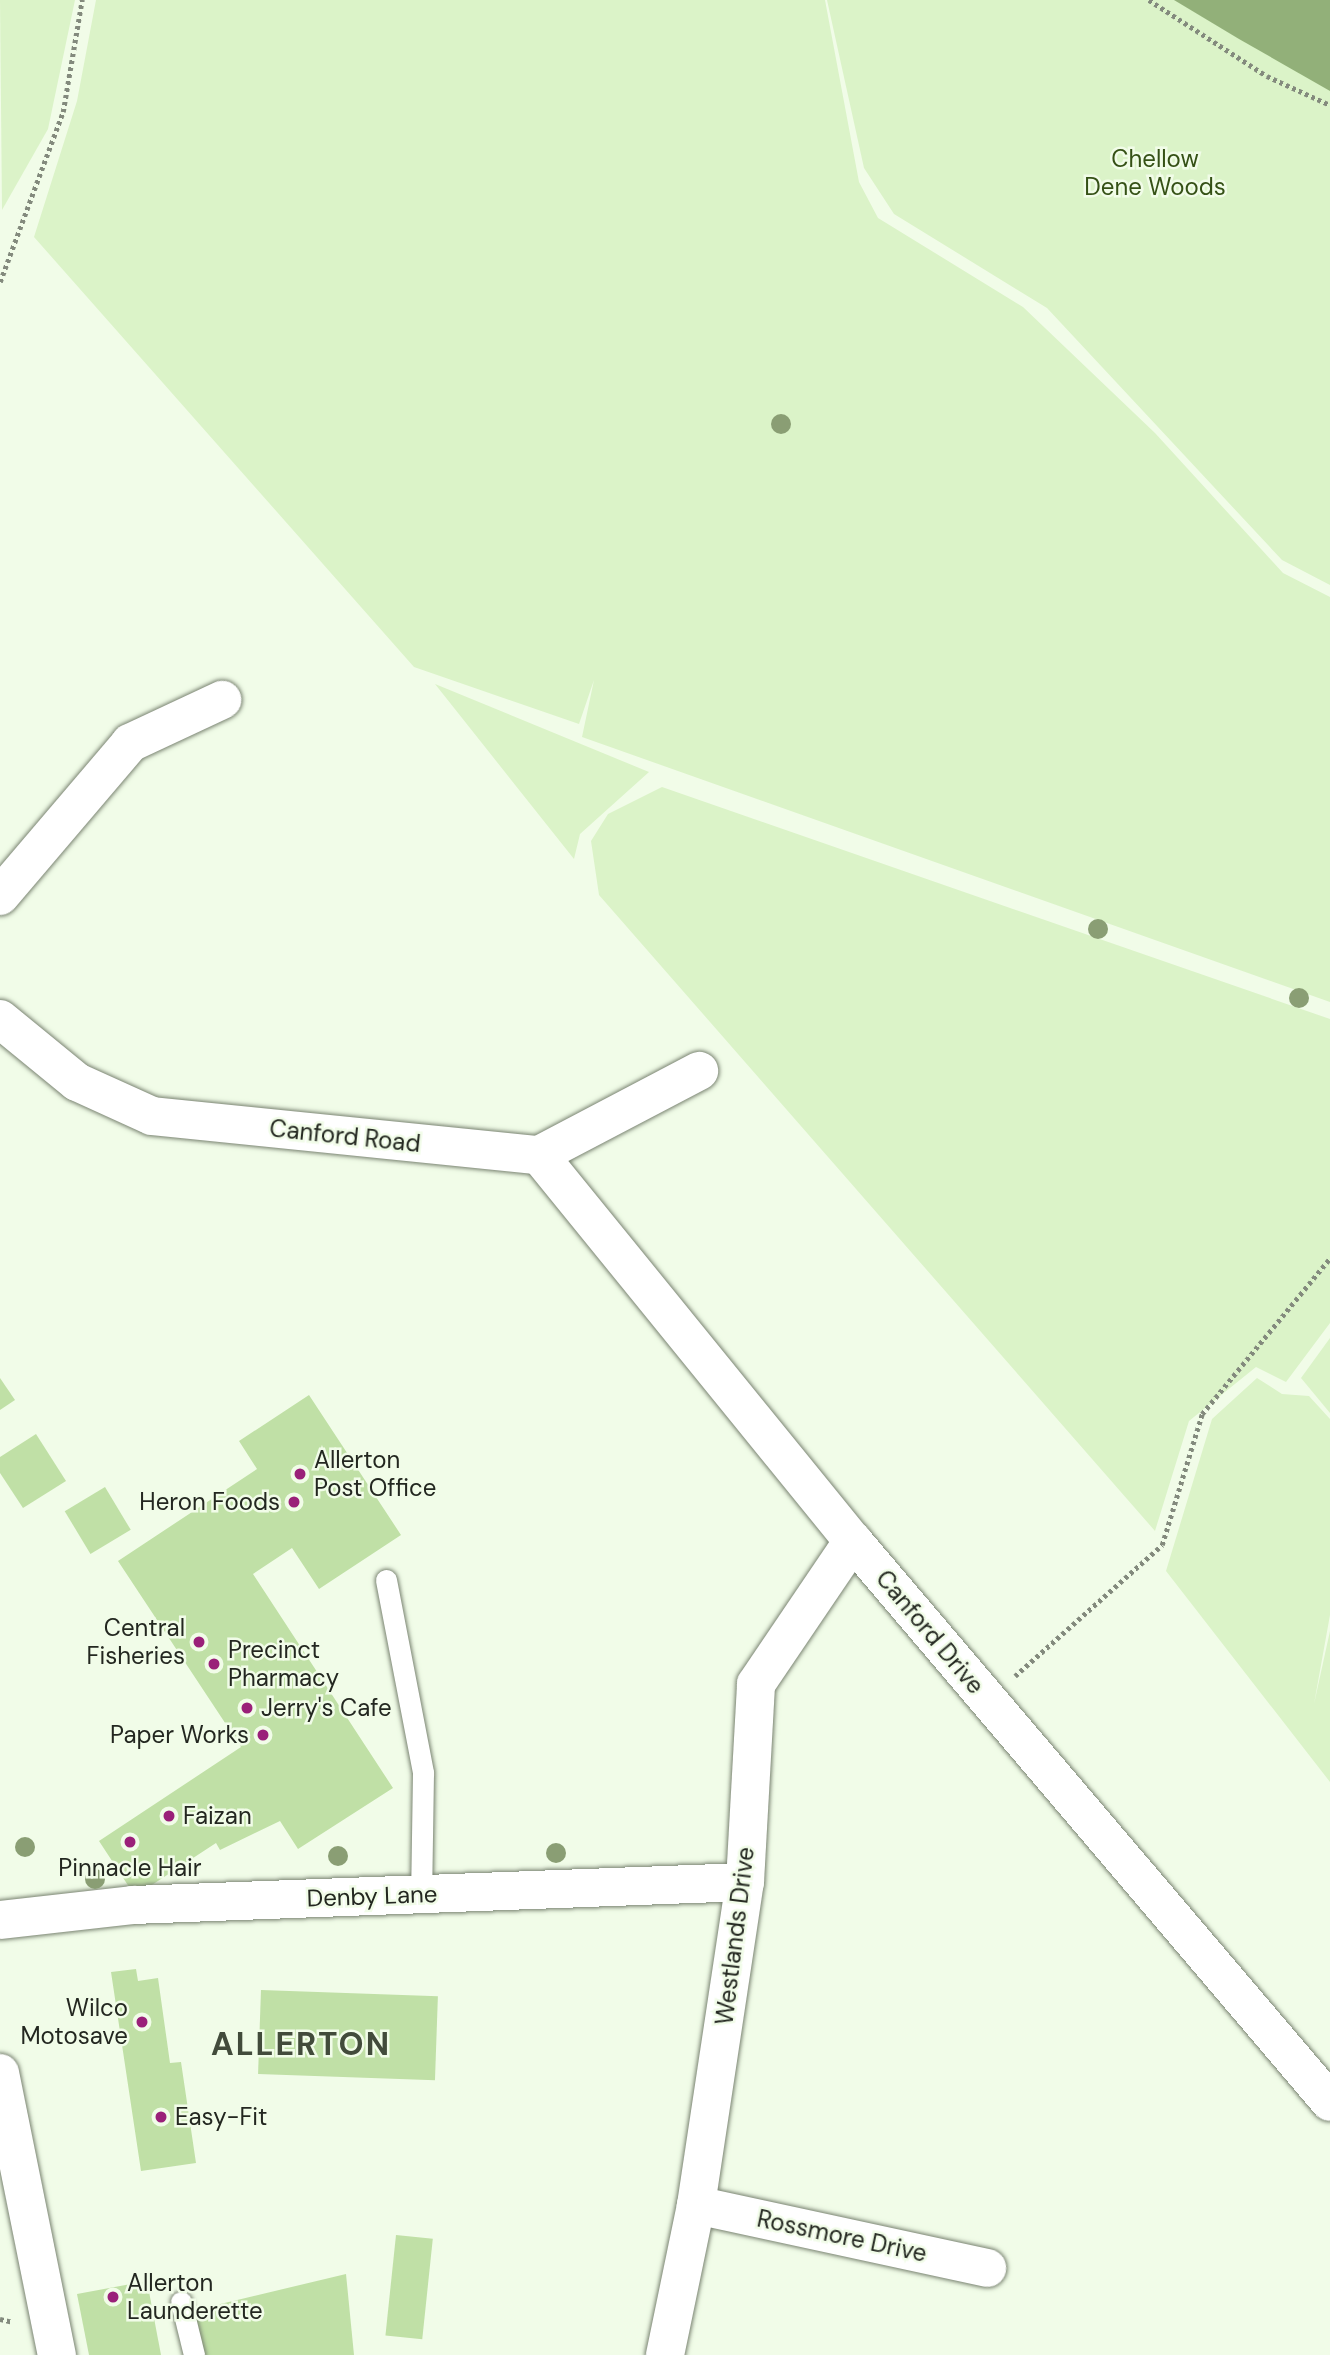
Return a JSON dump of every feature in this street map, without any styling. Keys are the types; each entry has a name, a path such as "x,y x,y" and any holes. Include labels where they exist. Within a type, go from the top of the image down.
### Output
{"street":[{"path":"0,896 130,743 222,700"},
{"name":"Canford Road","path":"0,1019 77,1082 152,1116 539,1155"},
{"path":"539,1155 699,1071"},
{"name":"Canford Drive","path":"539,1155 853,1541 1330,2102"},
{"name":"Westlands Drive","path":"665,2355 696,2204 745,1882 756,1684 853,1541"},
{"name":"Denby Lane","path":"0,1920 133,1905 745,1882"},
{"path":"0,2073 57,2355"},
{"name":"Rossmore Drive","path":"696,2204 987,2268"}],"lane":[{"path":"386,1580 423,1773 421,1895"},
{"path":"181,2302 194,2355"}],"path":[{"path":"0,282 63,112 82,0"},
{"path":"1149,0 1267,76 1330,105"},
{"path":"988,1700 1162,1545 1202,1414 1330,1258"}],"green space":[{"path":"0,0 75,0 48,129 2,210"},
{"path":"96,0 825,0 859,182 878,218 1023,307 1155,433 1283,573 1330,597 1330,1002 582,737 594,680 579,724 414,667 34,237 77,101"},
{"name":"Chellow Dene Woods","path":"827,0 1330,0 1330,585 1282,560 1047,308 894,214 864,168"},
{"path":"435,684 649,772 580,834 574,859"},
{"path":"662,787 1330,1019 1330,1323 1286,1382 1256,1367 1189,1421 1155,1531 599,895 591,841 608,814"},
{"path":"1330,1338 1330,1413 1301,1378"},
{"path":"1257,1378 1282,1394 1309,1396 1330,1419 1330,1615 1314,1704 1330,1631 1330,1782 1166,1571 1212,1419"}],"shaded area":[{"path":"1174,0 1330,0 1330,91 1239,39"}],"building":[{"path":"0,1378 15,1400 0,1410"},
{"path":"309,1395 401,1535 319,1589 292,1548 253,1574 393,1788 298,1849 280,1821 220,1850 216,1843 135,1896 99,1841 241,1747 118,1561 257,1469 239,1441"},
{"path":"36,1434 66,1481 23,1508 0,1473 0,1457"},
{"path":"105,1487 131,1530 90,1554 65,1511"},
{"path":"136,1969 138,1981 158,1978 170,2063 181,2062 196,2163 141,2171 111,1972"},
{"path":"261,1990 438,1996 435,2080 258,2074"},
{"path":"396,2235 433,2239 422,2339 385,2335"},
{"path":"346,2274 354,2355 201,2355 191,2311"},
{"path":"147,2281 161,2355 89,2355 77,2294"}],"place":[{"name":"Allerton Post Office","path":"300,1474"},
{"name":"Heron Foods","path":"294,1502"},
{"name":"Central Fisheries","path":"199,1642"},
{"name":"Precinct Pharmacy","path":"214,1664"},
{"name":"Jerry's Cafe","path":"247,1708"},
{"name":"Paper Works","path":"263,1735"},
{"name":"Faizan","path":"169,1816"},
{"name":"Pinnacle Hair","path":"130,1842"},
{"name":"Wilco Motosave","path":"142,2022"},
{"name":"Easy-Fit","path":"161,2117"},
{"name":"Allerton Launderette","path":"113,2297"}],"district":[{"name":"ALLERTON","path":"301,2044"}]}
